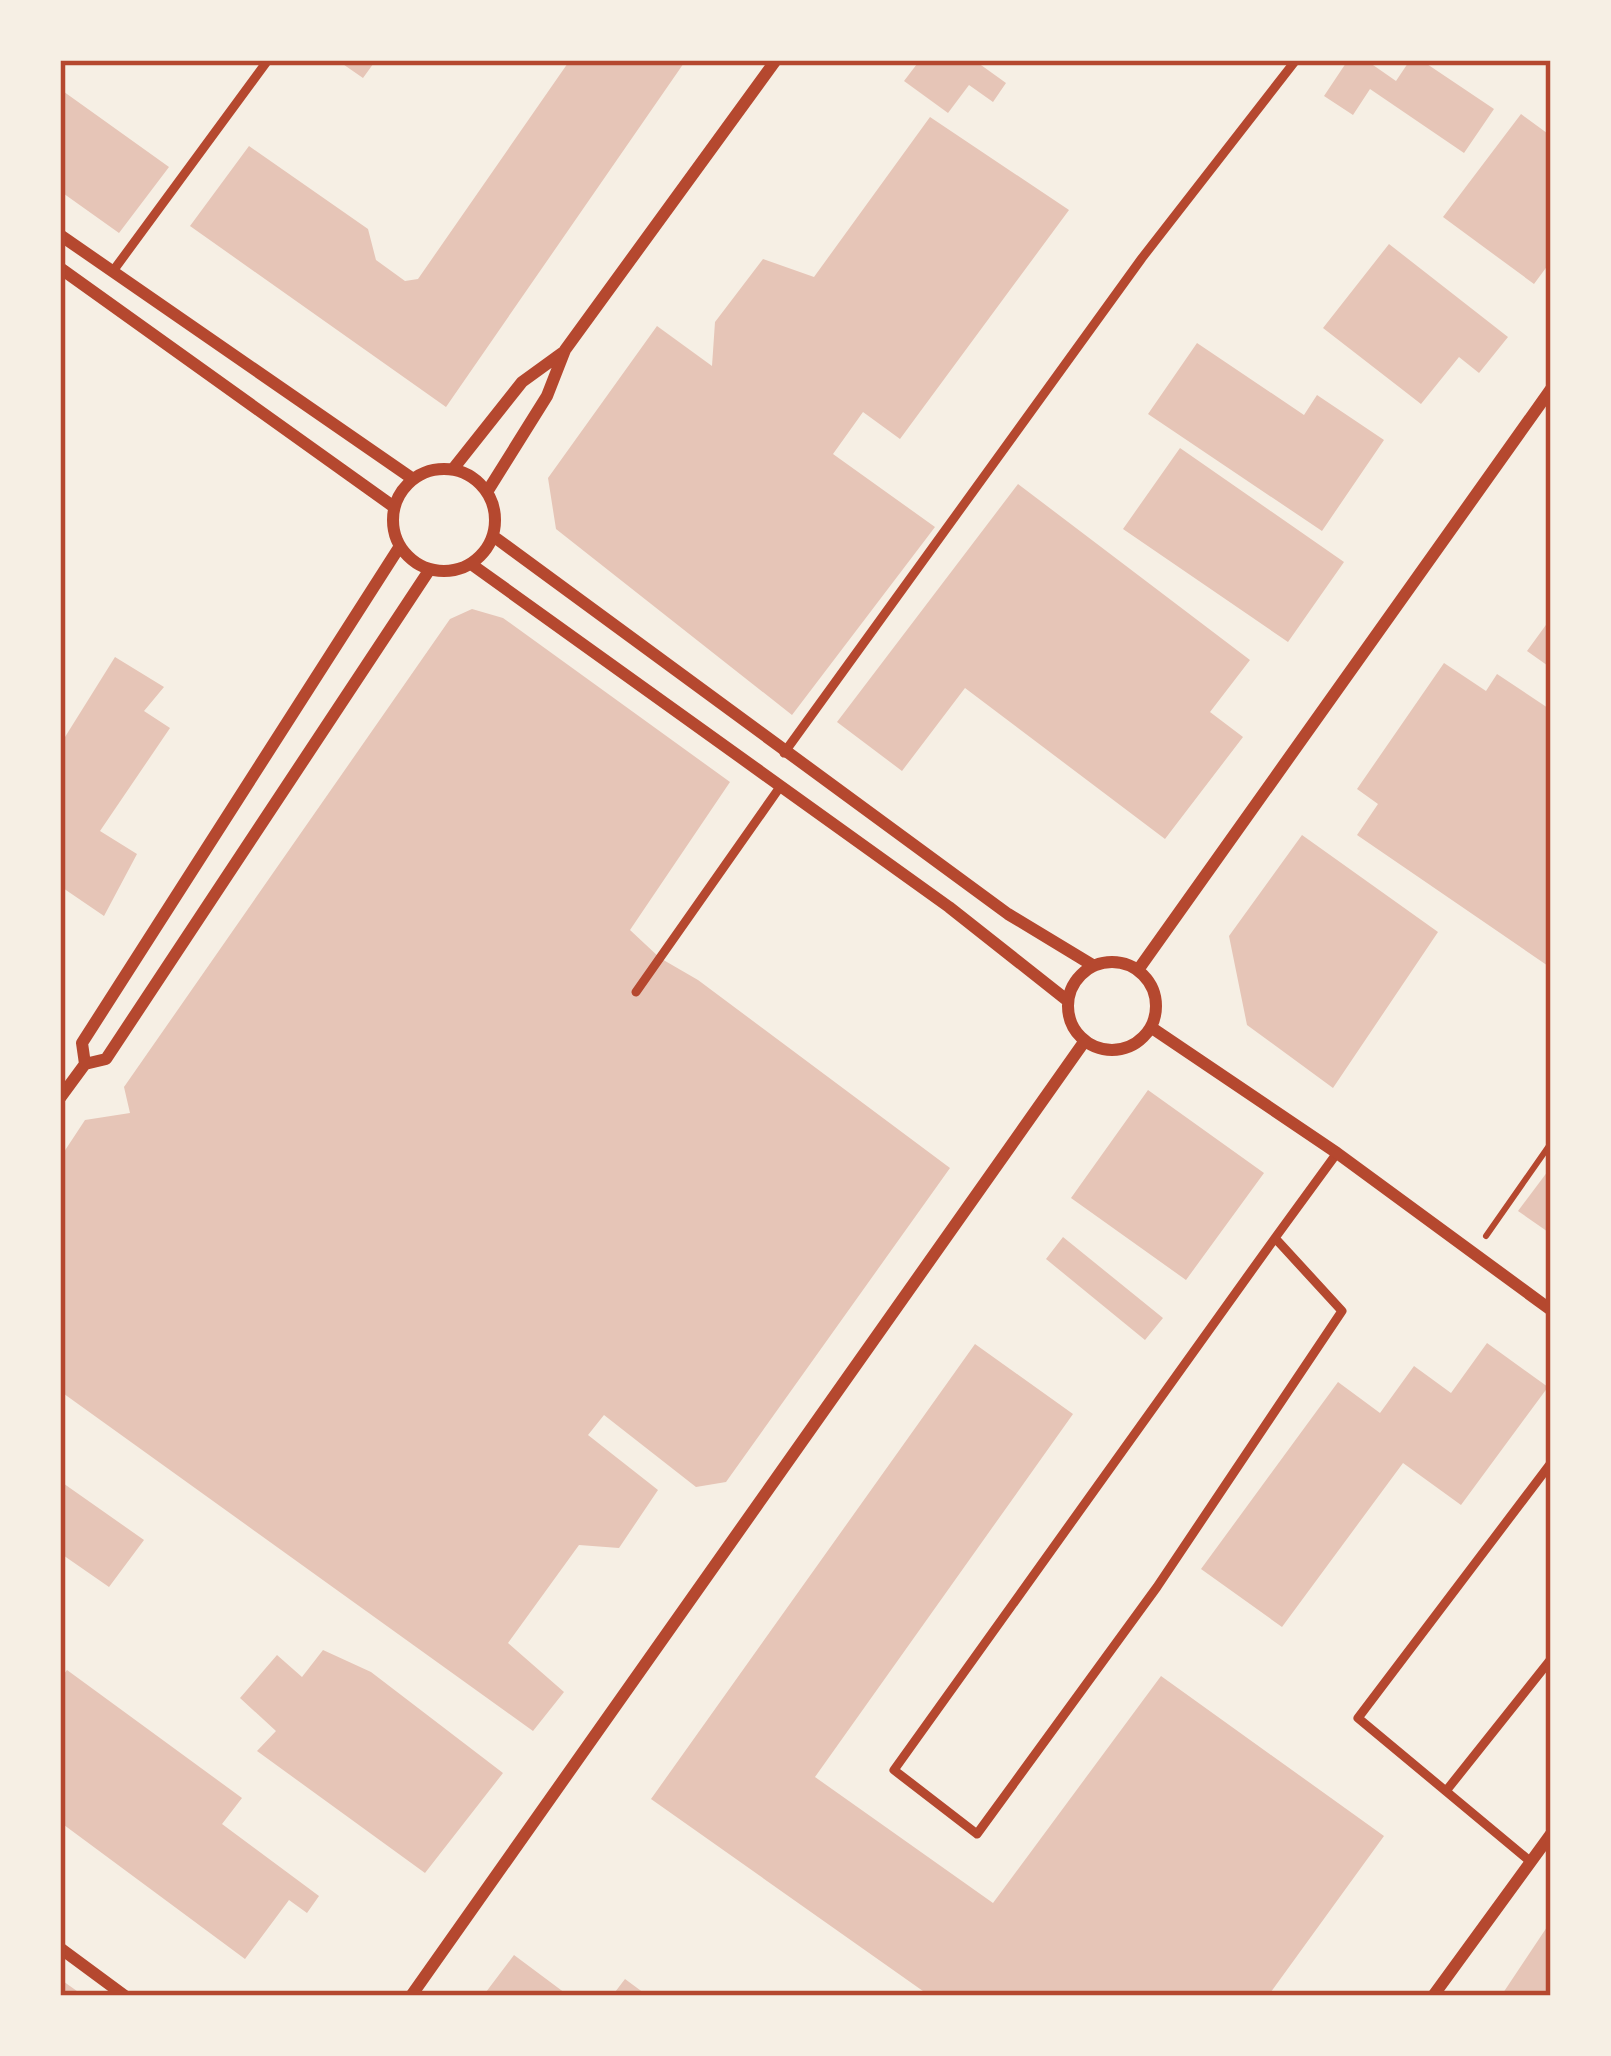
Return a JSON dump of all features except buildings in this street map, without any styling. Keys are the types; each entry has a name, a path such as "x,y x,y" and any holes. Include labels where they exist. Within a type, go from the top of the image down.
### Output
{"street":[{"path":"488,493 548,396 565,350 776,60"},
{"path":"60,235 413,479"},
{"path":"60,268 394,507"},
{"path":"453,469 522,382 565,350"},
{"path":"1138,970 1551,389"},
{"path":"453,469 488,493 494,506 493,536 471,564 444,571 430,569 400,546 394,507 413,479 426,472 453,469"},
{"path":"493,536 1008,914 1094,966 1124,963 1138,970 1156,996 1152,1028 1129,1048 1114,1051 1084,1042 1074,1030 1067,1001 1072,987 1094,966"},
{"path":"85,1064 82,1043 400,546"},
{"path":"471,564 963,917 1067,1001"},
{"path":"60,1098 85,1064 106,1059 430,569"},
{"path":"1152,1028 1337,1153 1551,1310"},
{"path":"410,1996 1084,1042"},
{"path":"1433,1996 1551,1834"},
{"path":"60,1948 125,1996"}],"lane":[{"path":"113,271 268,60"},
{"path":"784,753 1142,258 1296,60"},
{"path":"636,992 780,787"},
{"path":"1275,1238 1342,1311 1157,1587 977,1834 894,1770 1275,1238 1337,1153"},
{"path":"1531,1862 1358,1718 1551,1463"},
{"path":"1446,1791 1551,1659"}],"path":[{"path":"1474,1254 1551,1143"}]}
